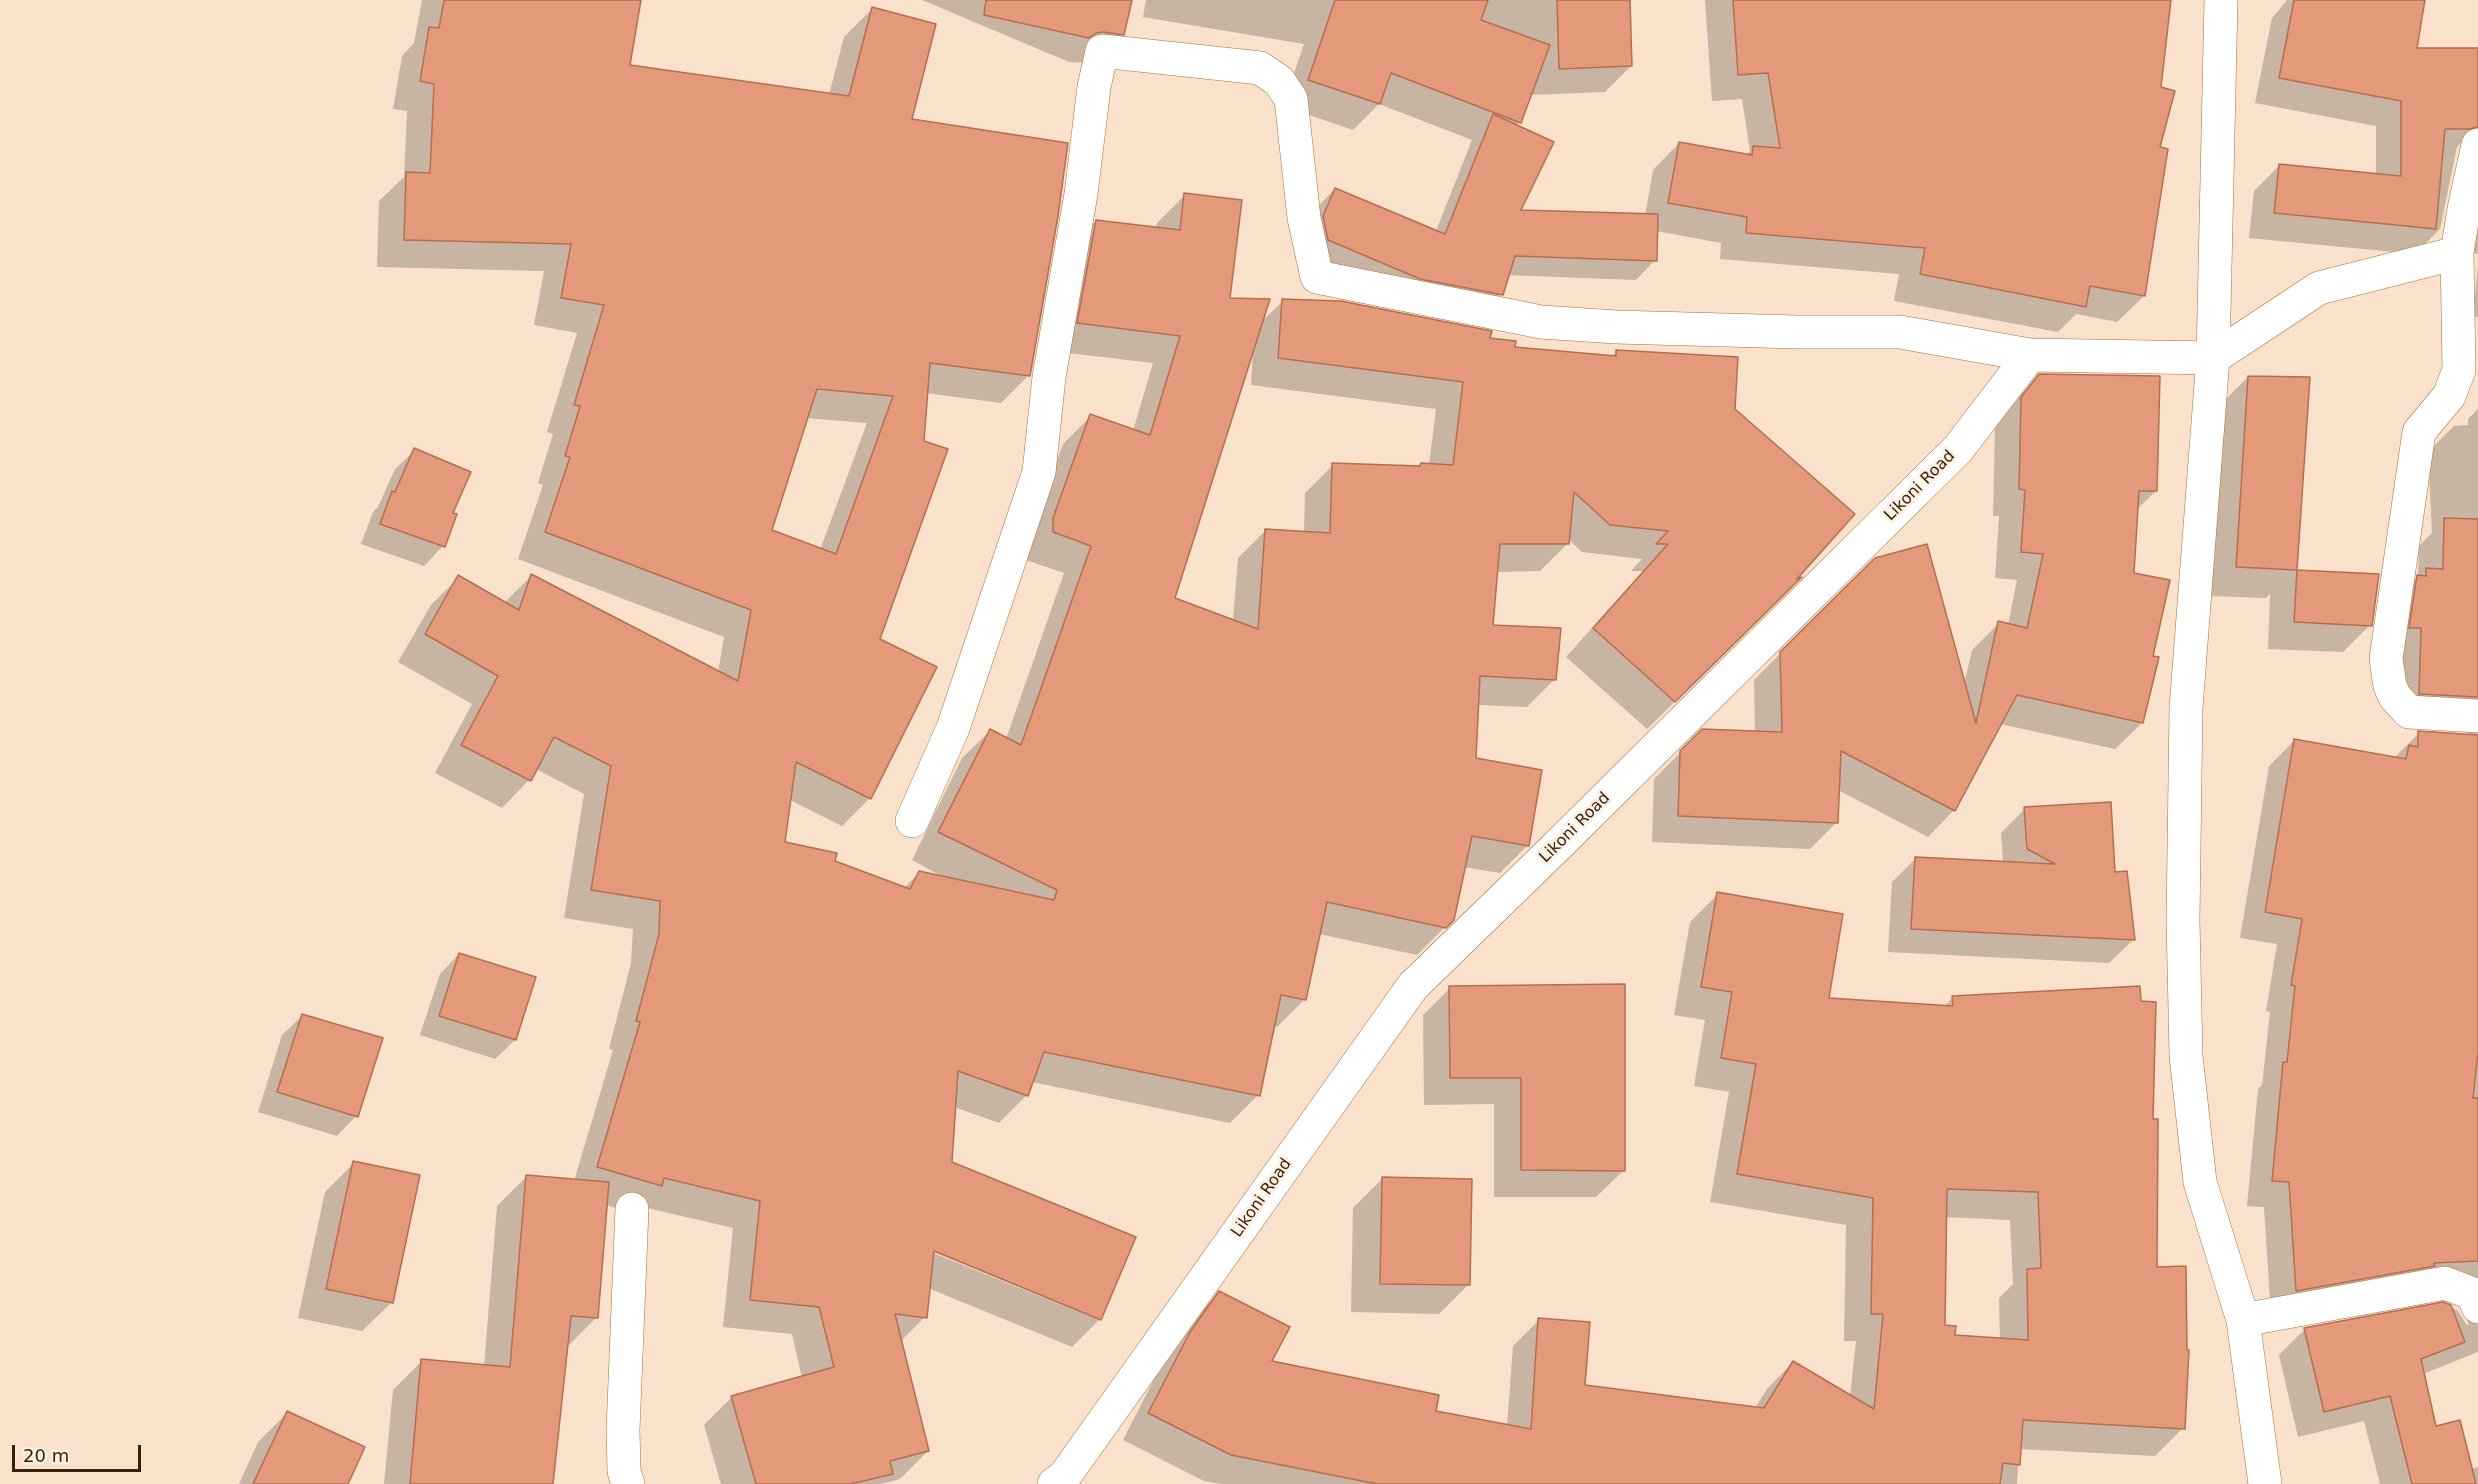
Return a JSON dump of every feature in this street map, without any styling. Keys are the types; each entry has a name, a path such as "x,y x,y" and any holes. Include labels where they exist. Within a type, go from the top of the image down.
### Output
{"street":[{"path":"2221,0 2212,358 2186,708 2183,920 2186,1056 2200,1182 2243,1320 2265,1484"},
{"path":"912,821 953,728 1039,472 1049,377 1081,194 1094,87 1102,51 1260,68 1279,81 1291,99 1304,218 1317,278 1541,322 1797,332 1900,332 2030,355 2212,358 2319,288 2457,253"},
{"path":"2478,145 2463,209 2457,253 2469,301 2458,370 2449,396 2419,432 2386,659 2390,686 2395,697 2409,712 2478,716"},
{"name":"Likoni Road","path":"1054,1484 1064,1477 1413,986 1958,449 2030,355"},
{"path":"628,1484 624,1471 623,1430 632,1209"},
{"path":"2243,1320 2445,1283 2473,1294 2478,1307"}],"building":[{"path":"444,0 641,0 630,65 849,96 872,7 936,24 912,119 1068,143 1058,216 1030,376 930,363 924,441 948,449 880,639 937,667 871,799 796,762 785,842 837,853 835,861 910,889 919,871 1054,900 1057,890 938,832 990,729 1021,745 1091,546 1053,532 1053,518 1090,414 1150,435 1180,336 1077,323 1096,220 1180,230 1184,193 1242,200 1230,298 1270,299 1175,598 1258,629 1265,529 1330,533 1332,463 1453,465 1463,382 1278,358 1282,299 1341,301 1492,331 1490,338 1516,341 1515,347 1616,356 1616,350 1738,357 1735,409 1855,514 1797,579 1802,577 1675,702 1593,628 1668,544 1656,544 1668,531 1610,525 1574,492 1569,544 1500,544 1493,625 1561,628 1556,680 1480,676 1476,758 1542,770 1529,846 1472,836 1454,920 1446,928 1327,902 1306,1000 1281,995 1260,1096 1044,1052 1028,1096 958,1071 952,1162 1136,1237 1101,1320 934,1251 927,1318 895,1314 929,1451 890,1461 893,1474 851,1484 756,1484 731,1396 834,1367 819,1307 750,1300 760,1201 664,1178 662,1186 597,1167 640,1022 636,1021 659,934 660,901 591,890 611,766 554,737 531,781 461,745 498,676 425,634 458,575 519,610 531,574 738,681 751,610 545,532 570,457 565,456 580,406 574,405 604,305 561,298 571,244 404,240 406,172 430,173 434,84 420,81 429,27 439,28","holes":["817,389 893,396 836,554 772,530"]},
{"path":"986,0 1132,0 1124,35 1103,32 1096,33 1089,38 984,15"},
{"path":"1335,0 1488,0 1481,20 1550,45 1521,123 1391,73 1380,104 1308,80"},
{"path":"1557,0 1630,0 1632,66 1559,69"},
{"path":"1733,0 2171,0 2161,87 2175,91 2160,147 2168,149 2145,296 2090,286 2086,307 1920,274 1925,248 1746,233 1747,217 1668,203 1679,142 1752,155 1753,146 1780,148 1768,73 1738,75"},
{"path":"2294,0 2425,0 2417,48 2478,48 2478,127 2445,129 2436,229 2274,213 2279,164 2401,176 2401,101 2279,78"},
{"path":"1493,114 1554,142 1521,210 1658,214 1657,261 1515,256 1503,295 1420,279 1328,240 1323,216 1335,188 1445,234"},
{"path":"2039,374 2160,376 2157,491 2139,491 2134,573 2170,580 2153,656 2159,657 2143,723 2017,695 1955,811 1841,751 1838,823 1678,816 1680,751 1702,729 1782,732 1780,652 1875,558 1927,544 1976,723 1998,621 2027,628 2043,554 2021,552 2025,490 2019,489 2021,397"},
{"path":"2248,376 2310,377 2297,570 2236,567"},
{"path":"414,448 471,472 453,513 457,514 445,547 380,524 392,491 395,492"},
{"path":"2444,518 2478,519 2478,697 2419,694 2421,628 2409,628 2417,575 2426,576 2426,568 2443,569"},
{"path":"2297,570 2379,574 2372,626 2294,622"},
{"path":"2418,731 2478,735 2478,1053 2473,1098 2478,1098 2478,1261 2434,1263 2435,1266 2296,1291 2289,1182 2272,1181 2283,1062 2287,1062 2295,986 2291,985 2302,919 2265,912 2294,739 2406,759 2409,745 2418,747"},
{"path":"2111,802 2115,872 2127,871 2135,940 1911,929 1915,857 2055,864 2027,849 2024,807"},
{"path":"1717,892 1843,914 1829,998 1953,1006 1952,996 2140,986 2141,1001 2156,1002 2153,1119 2158,1119 2157,1267 2186,1266 2187,1350 2189,1350 2185,1429 2023,1420 2020,1465 2003,1463 2000,1484 1377,1484 1231,1455 1148,1413 1190,1332 1219,1291 1290,1327 1272,1361 1439,1395 1436,1411 1531,1429 1538,1318 1590,1322 1585,1385 1764,1408 1793,1361 1874,1409 1883,1314 1871,1314 1873,1198 1737,1174 1756,1064 1721,1058 1732,992 1701,987","holes":["1947,1189 2038,1192 2041,1268 2027,1269 2028,1340 1955,1335 1956,1326 1945,1325"]},
{"path":"459,953 536,977 516,1040 439,1016"},
{"path":"1625,984 1625,1171 1521,1170 1521,1078 1450,1078 1449,986"},
{"path":"302,1014 383,1038 358,1117 277,1092"},
{"path":"353,1161 420,1175 393,1303 326,1289"},
{"path":"526,1175 609,1182 598,1318 571,1316 553,1484 410,1484 421,1359 510,1367"},
{"path":"1382,1177 1472,1179 1470,1285 1380,1284"},
{"path":"2443,1302 2451,1305 2465,1342 2421,1359 2436,1426 2460,1420 2476,1484 2412,1484 2390,1396 2324,1412 2304,1328"},
{"path":"287,1411 365,1447 348,1484 253,1484"}]}
